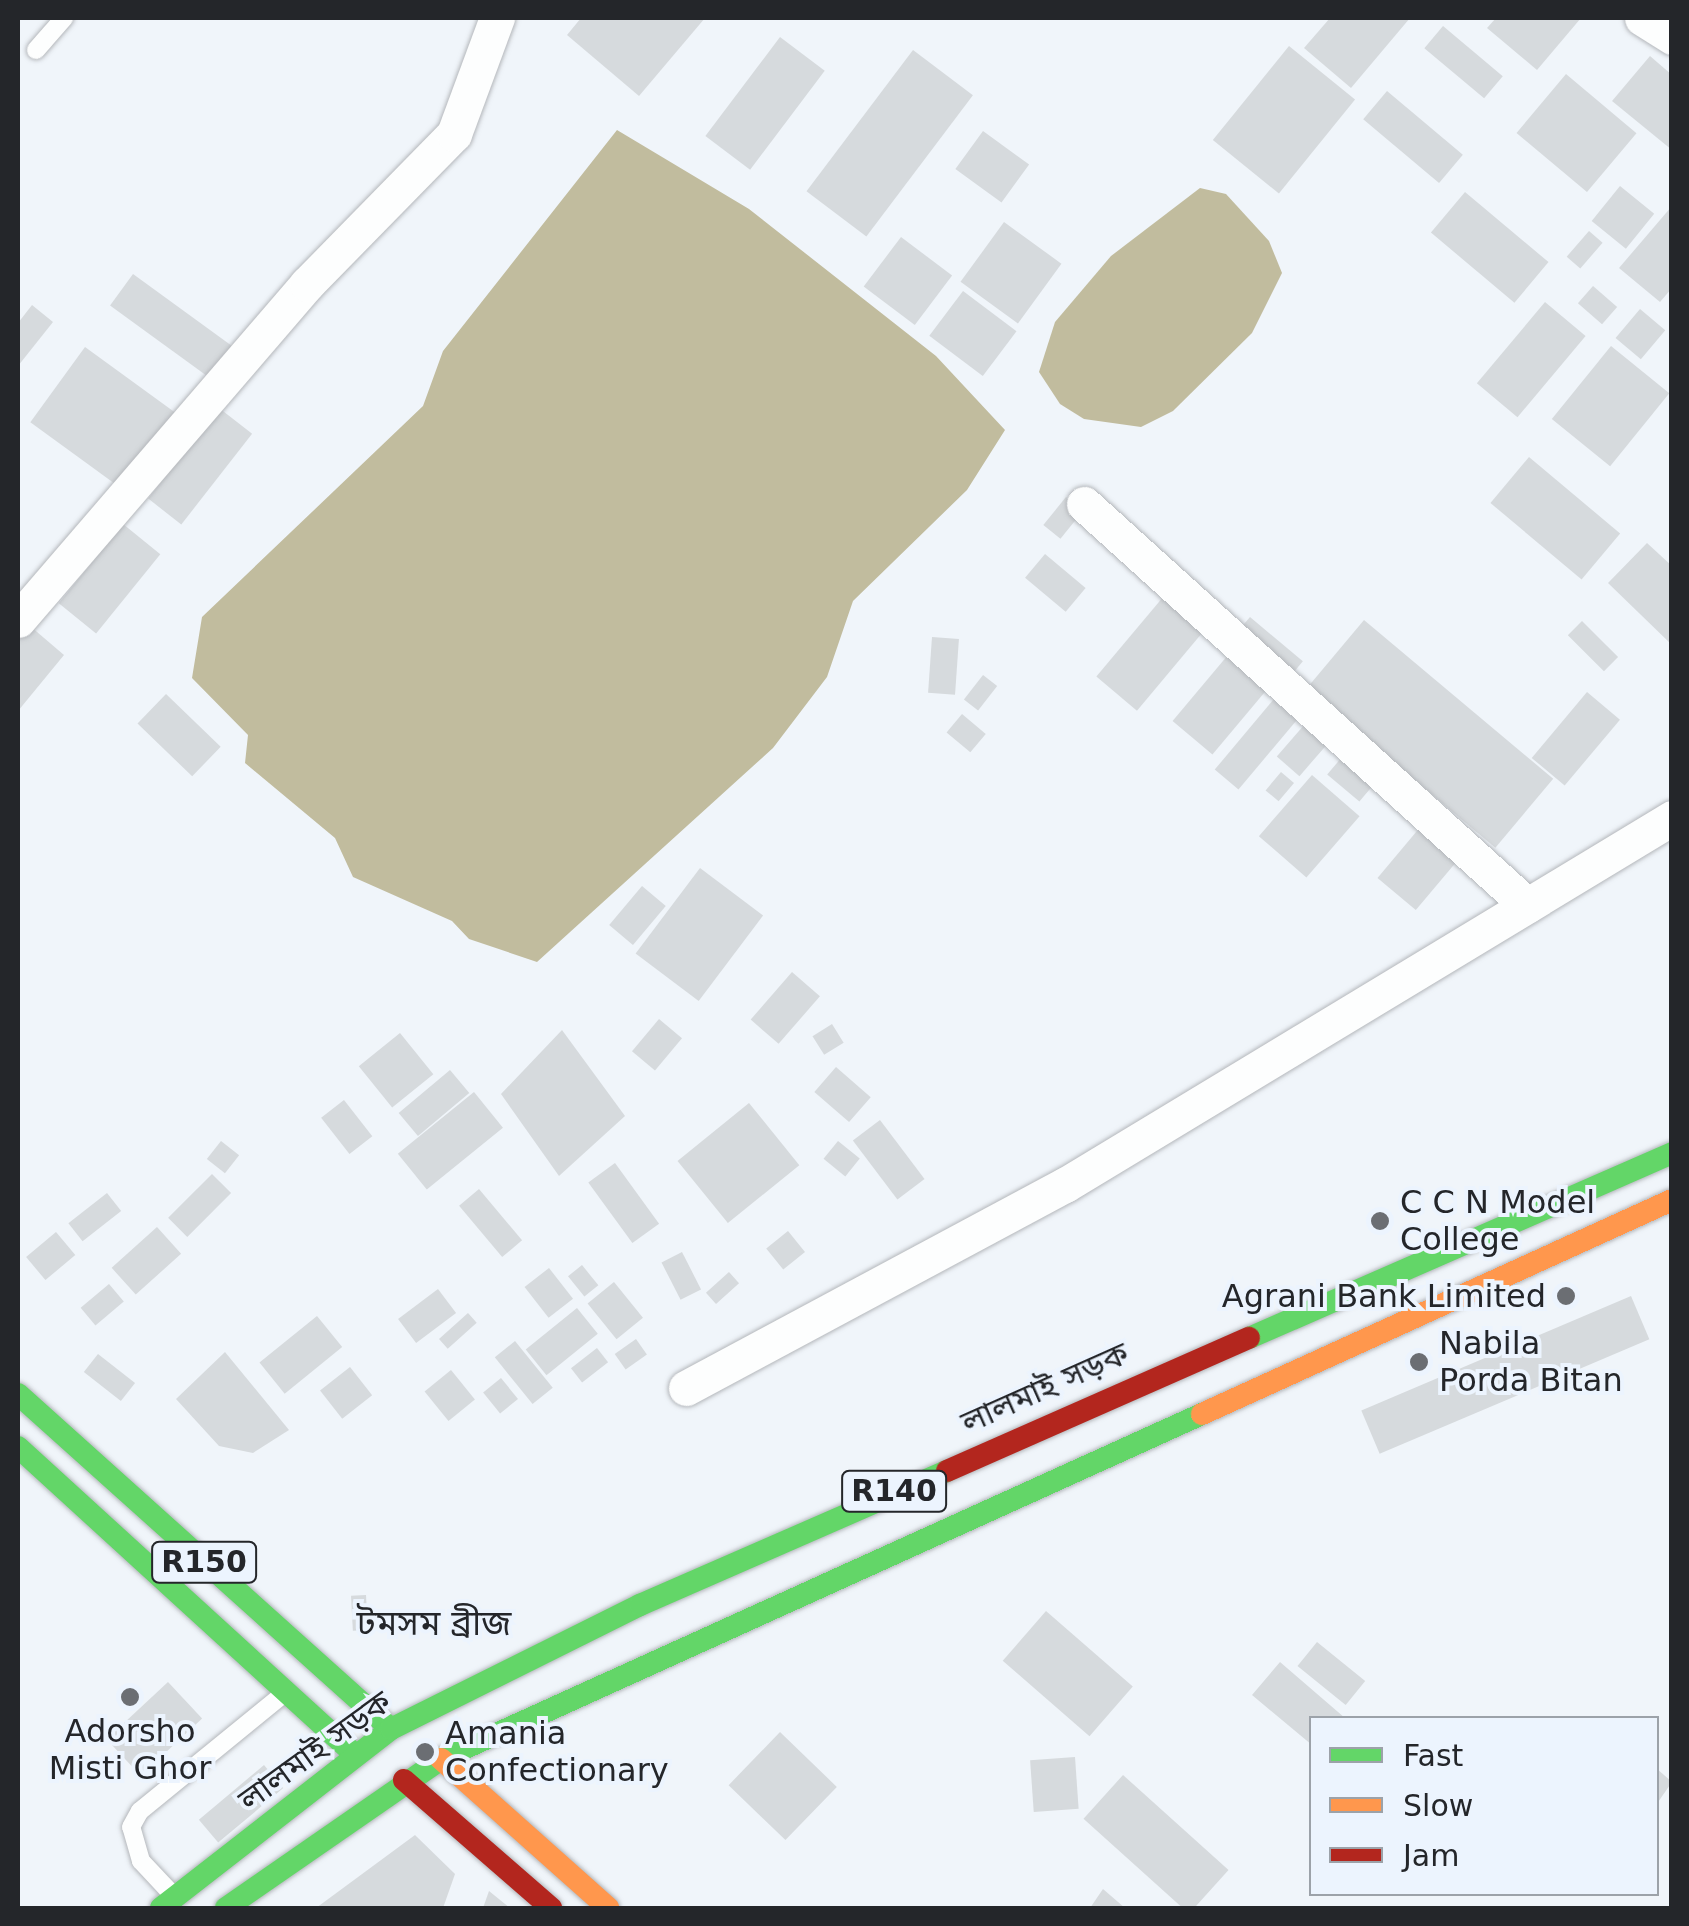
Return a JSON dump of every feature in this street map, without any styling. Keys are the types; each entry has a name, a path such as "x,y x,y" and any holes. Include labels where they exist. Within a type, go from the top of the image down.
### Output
{"main road":[{"name":"লালমাই সড়ক","path":"168,1903 391,1729 640,1605 1285,1316 1672,1153"},
{"name":"R140","path":"226,1908 404,1780 441,1759 1672,1200"},
{"path":"1285,1316 1307,1366"},
{"name":"R150","path":"18,1394 391,1729"},
{"name":"R150","path":"18,1447 355,1755"},
{"path":"157,1574 185,1544"},
{"path":"441,1759 608,1908"},
{"path":"404,1780 551,1908"}],"street":[{"path":"18,620 307,284 454,134 498,18"},
{"path":"1642,18 1672,37"},
{"path":"1084,504 1527,906"},
{"path":"686,1388 1065,1186 1672,818"}],"lane":[{"path":"36,50 64,18"},
{"path":"168,1903 141,1861 131,1827 140,1811 286,1692"}],"shaded area":[{"path":"617,130 749,209 936,356 1005,430 967,490 853,601 827,677 773,748 537,962 469,939 452,921 353,877 335,838 245,763 248,735 192,678 202,617 423,406 443,351"},
{"path":"1200,188 1226,194 1269,241 1282,273 1252,333 1173,411 1141,427 1084,419 1060,404 1039,372 1055,322 1111,256"}],"building":[{"path":"581,18 705,18 639,96 567,35"},
{"path":"1330,18 1410,18 1351,88 1304,48"},
{"path":"1496,18 1581,18 1537,70 1487,28"},
{"path":"1443,26 1503,76 1484,98 1424,48"},
{"path":"780,37 825,71 750,170 705,136"},
{"path":"1289,46 1355,99 1279,194 1213,140"},
{"path":"913,50 973,95 866,236 806,191"},
{"path":"1650,56 1672,75 1672,150 1612,101"},
{"path":"1566,74 1636,133 1587,192 1517,133"},
{"path":"1387,91 1463,155 1439,183 1363,119"},
{"path":"983,131 1029,165 1001,203 955,169"},
{"path":"1620,186 1654,214 1626,249 1592,221"},
{"path":"1465,192 1548,262 1514,303 1431,233"},
{"path":"1672,206 1672,288 1660,302 1619,268"},
{"path":"1004,222 1061,264 1018,324 961,282"},
{"path":"1589,231 1603,243 1580,268 1567,257"},
{"path":"901,237 952,276 915,325 864,287"},
{"path":"133,274 232,346 209,377 110,306"},
{"path":"1593,286 1617,307 1602,324 1578,303"},
{"path":"963,291 1017,331 983,376 929,336"},
{"path":"1545,302 1586,336 1517,417 1477,383"},
{"path":"32,305 53,322 18,366 18,323"},
{"path":"1640,309 1665,330 1641,359 1616,338"},
{"path":"1611,346 1669,393 1610,466 1552,419"},
{"path":"85,347 176,413 122,489 30,422"},
{"path":"219,408 252,434 181,524 148,499"},
{"path":"1529,457 1620,533 1582,579 1490,503"},
{"path":"1066,497 1083,511 1060,539 1043,525"},
{"path":"123,524 160,554 96,633 59,603"},
{"path":"1647,543 1672,566 1672,645 1608,583"},
{"path":"1045,554 1086,588 1066,612 1025,578"},
{"path":"1169,590 1210,624 1137,711 1096,677"},
{"path":"1250,617 1303,661 1289,678 1236,634"},
{"path":"1364,620 1553,779 1495,848 1306,689"},
{"path":"1582,621 1618,657 1604,671 1568,635"},
{"path":"30,626 64,655 18,711 18,641"},
{"path":"932,637 959,639 955,695 928,693"},
{"path":"1233,649 1273,682 1212,754 1173,721"},
{"path":"983,675 997,686 978,711 964,699"},
{"path":"1587,692 1620,720 1565,786 1532,758"},
{"path":"1279,693 1303,713 1238,790 1215,770"},
{"path":"166,694 221,747 192,776 138,723"},
{"path":"962,714 986,734 970,752 947,732"},
{"path":"1305,724 1328,744 1299,776 1277,756"},
{"path":"1342,757 1374,784 1359,802 1327,775"},
{"path":"1281,772 1294,783 1279,801 1266,790"},
{"path":"1312,775 1360,816 1306,877 1259,836"},
{"path":"1427,819 1465,851 1416,910 1378,878"},
{"path":"700,868 763,916 699,1001 636,953"},
{"path":"642,886 666,906 633,945 609,925"},
{"path":"792,972 820,996 779,1044 751,1020"},
{"path":"659,1019 682,1038 655,1070 632,1051"},
{"path":"832,1024 844,1043 824,1055 812,1036"},
{"path":"562,1030 625,1116 559,1176 501,1094"},
{"path":"400,1033 433,1074 392,1108 359,1066"},
{"path":"836,1067 871,1097 849,1122 814,1092"},
{"path":"450,1070 469,1093 418,1136 399,1113"},
{"path":"474,1092 503,1128 427,1189 398,1154"},
{"path":"344,1100 372,1136 349,1154 321,1118"},
{"path":"749,1103 799,1165 728,1223 678,1161"},
{"path":"880,1120 925,1179 897,1200 853,1140"},
{"path":"221,1141 239,1155 225,1173 207,1159"},
{"path":"838,1141 860,1159 845,1176 824,1159"},
{"path":"615,1163 659,1224 632,1243 588,1182"},
{"path":"212,1174 231,1193 187,1237 168,1218"},
{"path":"479,1189 522,1240 502,1257 459,1206"},
{"path":"107,1193 121,1211 83,1241 68,1223"},
{"path":"157,1227 181,1254 136,1295 112,1268"},
{"path":"788,1231 805,1252 783,1270 766,1249"},
{"path":"56,1232 75,1255 45,1280 26,1257"},
{"path":"682,1252 701,1289 681,1300 662,1262"},
{"path":"582,1265 598,1285 584,1297 568,1276"},
{"path":"549,1268 573,1299 549,1318 525,1287"},
{"path":"729,1272 739,1283 716,1304 706,1293"},
{"path":"614,1282 643,1318 617,1339 588,1303"},
{"path":"109,1284 124,1302 95,1325 81,1308"},
{"path":"438,1289 456,1313 416,1343 398,1319"},
{"path":"1631,1296 1649,1339 1380,1454 1361,1410"},
{"path":"577,1308 598,1334 546,1375 526,1350"},
{"path":"468,1313 477,1323 448,1349 439,1339"},
{"path":"317,1316 342,1347 285,1394 259,1363"},
{"path":"636,1339 647,1355 626,1369 615,1354"},
{"path":"515,1341 553,1388 533,1404 495,1357"},
{"path":"597,1348 608,1362 582,1383 571,1368"},
{"path":"225,1352 289,1430 253,1453 219,1446 176,1399"},
{"path":"98,1354 135,1383 121,1401 84,1372"},
{"path":"350,1367 372,1395 342,1419 320,1390"},
{"path":"451,1370 475,1400 448,1421 425,1391"},
{"path":"501,1378 518,1399 500,1413 483,1392"},
{"path":"366,1595 368,1630 353,1631 351,1596"},
{"path":"1046,1611 1133,1686 1089,1736 1003,1661"},
{"path":"1317,1642 1365,1681 1346,1705 1297,1666"},
{"path":"1280,1662 1343,1716 1309,1716 1309,1742 1252,1695"},
{"path":"168,1682 202,1719 141,1776 107,1739"},
{"path":"780,1732 837,1787 785,1840 729,1785"},
{"path":"1075,1757 1079,1809 1034,1812 1030,1760"},
{"path":"264,1765 283,1788 218,1843 199,1820"},
{"path":"1659,1771 1672,1782 1659,1801"},
{"path":"1123,1775 1229,1870 1194,1908 1183,1908 1084,1819"},
{"path":"415,1835 455,1874 443,1908 316,1908"},
{"path":"1103,1889 1125,1908 1090,1908"},
{"path":"489,1891 510,1908 483,1908"}],"traffic: fast":[{"path":"1249,1338 1672,1153"},
{"path":"18,1394 391,1729"},
{"path":"226,1908 441,1759 1202,1414"},
{"path":"18,1447 355,1755"},
{"path":"161,1908 391,1729 640,1605 947,1471"}],"traffic: slow":[{"path":"1202,1414 1672,1200"},
{"path":"441,1759 608,1908"}],"traffic: jam":[{"path":"947,1471 1249,1338"},
{"path":"404,1780 551,1908"}],"place":[{"name":"C C N Model College","path":"1380,1221"},
{"name":"Agrani Bank Limited","path":"1566,1296"},
{"name":"Nabila Porda Bitan","path":"1419,1362"},
{"name":"Adorsho Misti Ghor","path":"130,1697"},
{"name":"Amania Confectionary","path":"425,1752"}],"district":[{"name":"টমসম ব্রীজ","path":"434,1623"}]}
